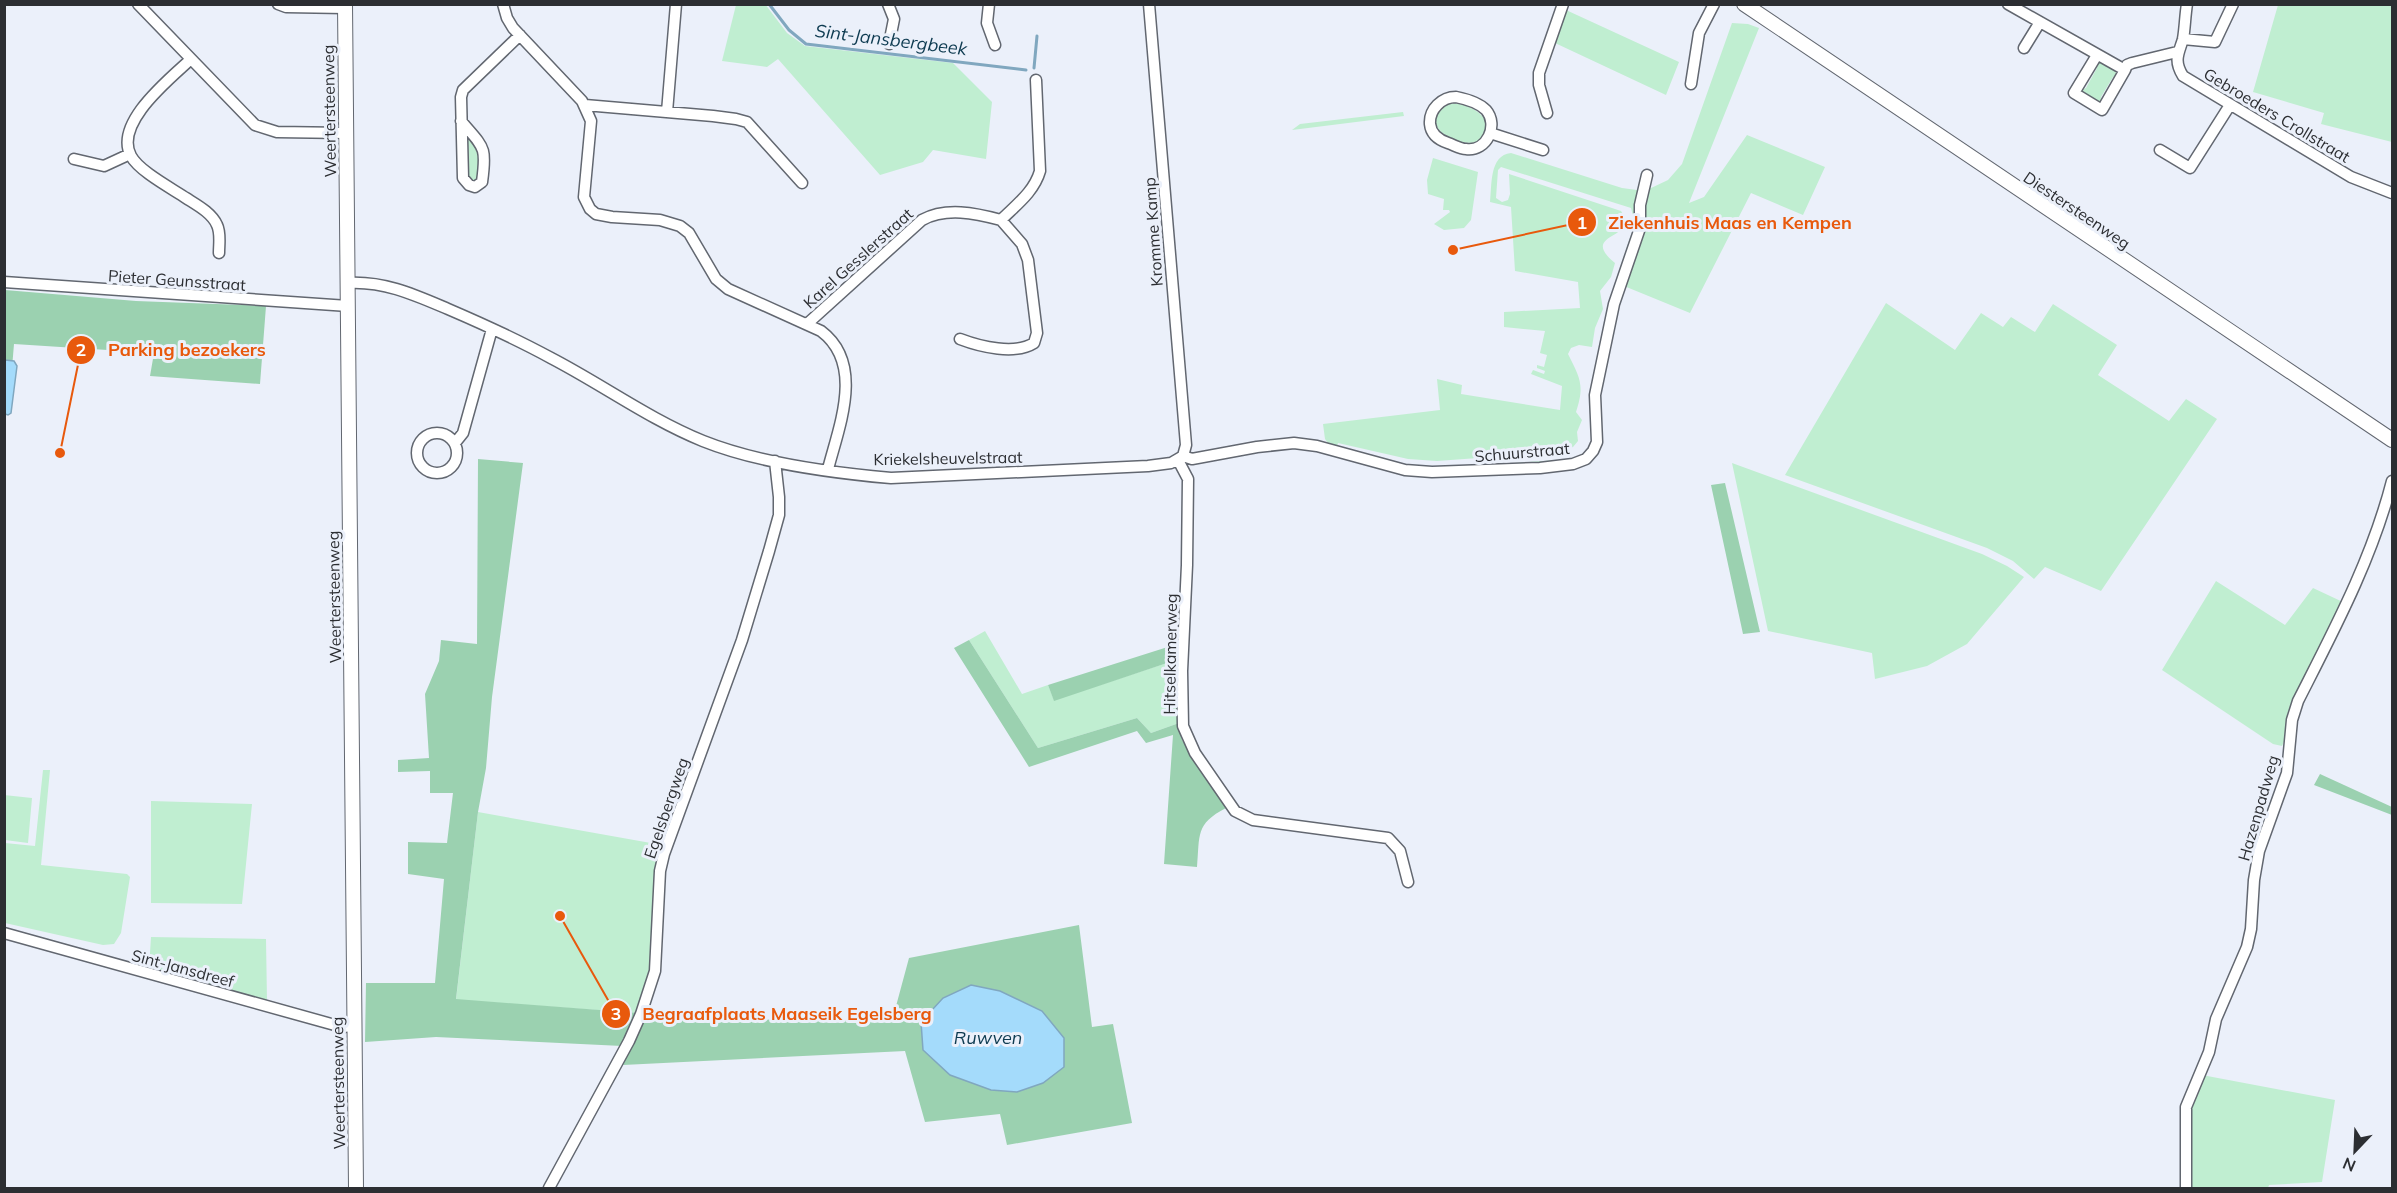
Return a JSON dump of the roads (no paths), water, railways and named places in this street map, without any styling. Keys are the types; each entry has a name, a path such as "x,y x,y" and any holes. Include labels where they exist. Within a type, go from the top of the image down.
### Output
{"main road":[{"name":"Diestersteenweg","path":"1744,4 2392,440"},
{"name":"Weertersteenweg","path":"345,6 356,1188"}],"street":[{"path":"138,4 259,127 277,132 346,133"},
{"path":"278,4 286,7 345,6"},
{"path":"503,4 507,18 520,35 585,105 591,121 584,196 590,209 596,214 660,220 680,226 689,233 716,279 729,289 807,324 830,338 837,348 846,376 847,391 828,470"},
{"path":"667,112 676,4"},
{"path":"888,4 894,19 889,44"},
{"path":"989,4 987,23 994,45"},
{"name":"Kromme Kamp","path":"1149,4 1186,445 1181,458"},
{"path":"1547,113 1539,85 1539,74 1563,4"},
{"path":"1691,84 1699,33 1714,4"},
{"path":"2008,4 2124,70"},
{"path":"2097,55 2074,93 2102,110 2127,65 2177,52 2182,39 2187,4"},
{"name":"Gebroeders Crollstraat","path":"2182,39 2215,42 2233,4"},
{"path":"2025,48 2040,22"},
{"path":"461,121 482,144 485,154 482,182 475,187 469,185 463,178 461,121 461,97 463,90 520,35"},
{"name":"Gebroeders Crollstraat","path":"2177,52 2180,71 2183,75 2351,177 2392,193"},
{"path":"191,59 139,111 128,140 130,154 142,167 213,218 219,233 219,252"},
{"path":"960,339 1006,349 1024,349 1034,343 1037,333 1028,260 1022,244 1001,219 1031,190 1040,171 1036,80"},
{"path":"1461,98 1480,105 1487,111 1491,119 1490,133 1479,147 1461,148 1443,141 1434,134 1431,127 1432,114 1445,99 1461,98"},
{"path":"585,105 736,118 747,122 802,183"},
{"path":"2160,150 2190,168 2230,105"},
{"path":"1490,133 1543,150"},
{"path":"74,159 104,166 130,154"},
{"name":"Schuurstraat","path":"1181,458 1192,459 1294,443 1317,446 1405,470 1432,472 1540,468 1573,464 1586,459 1597,442 1595,394 1614,304 1640,228 1640,205 1647,175"},
{"name":"Karel Gesslerstraat","path":"807,324 922,220 934,213 946,212 1001,219"},
{"name":"Pieter Geunsstraat","path":"4,282 348,306"},
{"name":"Kriekelsheuvelstraat","path":"348,283 371,283 396,288 492,329 552,358 630,405 705,442 775,461 891,477 1148,466 1181,458"},
{"path":"455,443 463,433 492,329"},
{"name":"Hitselkamerweg","path":"1181,458 1188,478 1182,671 1183,726 1195,753 1235,811 1253,820 1388,838 1400,852 1408,882"},
{"name":"Egelsbergweg","path":"549,1188 629,1041 652,984 655,971 660,871 664,854 742,640 769,551 779,515 775,461"},
{"name":"Hazenpadweg","path":"2186,1188 2186,1107 2209,1052 2216,1019 2247,947 2259,851 2287,773 2292,720 2298,701 2369,554 2383,519 2392,481"},
{"name":"Sint-Jansdreef","path":"4,933 342,1027 354,1026"}],"water":[{"path":"5,360 14,361 17,366 11,413 8,415 5,414"},
{"name":"Ruwven","path":"971,985 1000,991 1042,1011 1064,1038 1064,1067 1043,1083 1017,1092 991,1090 950,1075 923,1050 921,1022 943,998"}],"waterway":[{"name":"Sint-Jansbergbeek","path":"769,4 789,30 806,44 1026,70"},
{"name":"Sint-Jansbergbeek","path":"1034,68 1037,36"}],"place":[{"name":"Ziekenhuis Maas en Kempen","path":"1453,250"},
{"name":"Parking bezoekers","path":"60,453"},
{"name":"Begraafplaats Maaseik Egelsberg","path":"560,916"}]}
